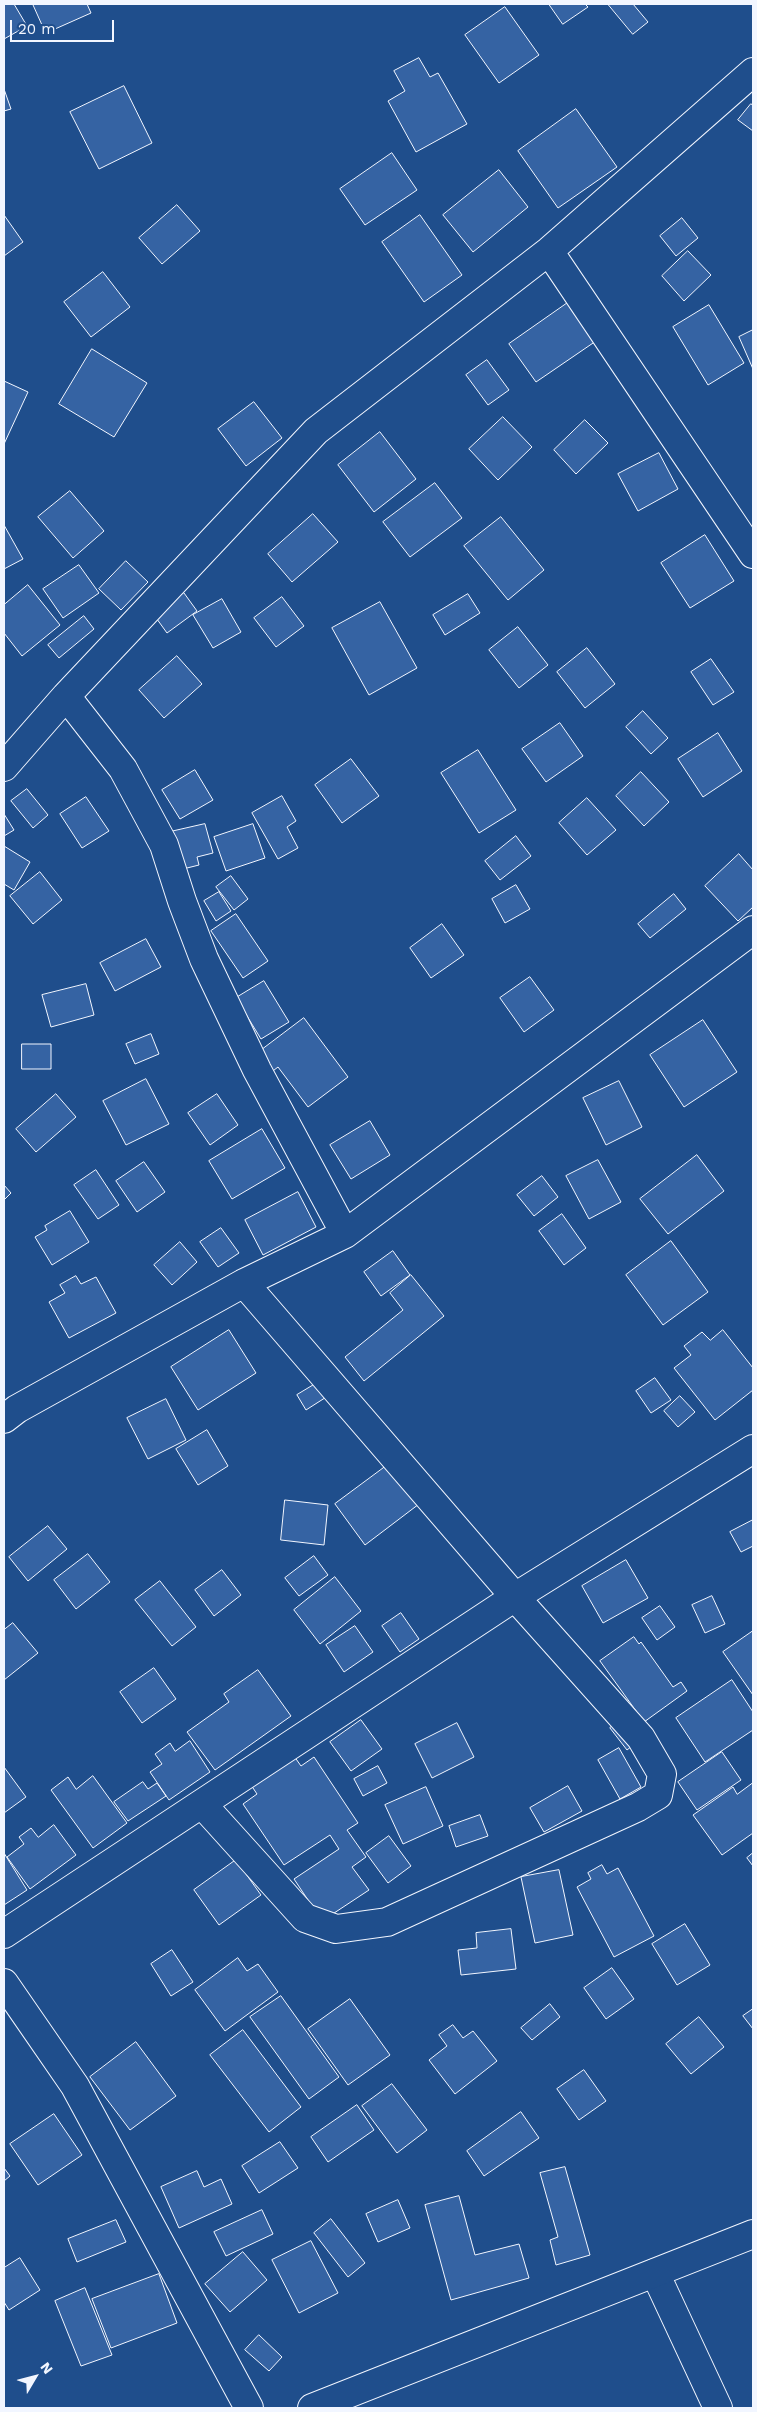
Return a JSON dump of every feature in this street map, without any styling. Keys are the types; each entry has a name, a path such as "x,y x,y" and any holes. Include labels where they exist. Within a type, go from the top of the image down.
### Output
{"street":[{"path":"4,767 66,696 316,431 549,251 753,72"},
{"path":"549,251 753,554"},
{"path":"66,696 123,769 164,846 204,959 257,1070 345,1234"},
{"path":"8,1407 244,1283 345,1234 753,930"},
{"path":"202,1804 305,1918 336,1929 387,1922 638,1807 658,1794 662,1774 641,1738 515,1597 244,1283"},
{"path":"4,1934 515,1597 753,1449"},
{"path":"4,1983 75,2086 249,2408"},
{"path":"312,2408 753,2234"},
{"path":"655,2273 718,2408"}],"building":[{"path":"4,4 14,4 27,26 4,39"},
{"path":"33,4 87,4 91,13 46,33"},
{"path":"549,4 585,4 588,7 563,24"},
{"path":"608,4 633,4 648,22 633,34"},
{"path":"505,7 539,55 499,83 465,35"},
{"path":"419,58 430,77 438,73 467,124 416,152 388,101 405,91 394,71"},
{"path":"124,86 152,143 99,169 70,112"},
{"path":"4,89 11,109 4,111"},
{"path":"751,104 753,105 753,131 738,120"},
{"path":"576,109 617,167 558,208 518,151"},
{"path":"392,153 417,190 365,225 340,189"},
{"path":"499,170 528,207 473,252 443,215"},
{"path":"177,205 200,231 162,264 139,238"},
{"path":"4,215 23,242 4,256"},
{"path":"420,215 462,275 424,302 382,242"},
{"path":"682,218 698,238 676,256 660,236"},
{"path":"688,251 711,275 684,301 662,276"},
{"path":"103,272 130,307 91,337 64,302"},
{"path":"569,302 596,341 536,382 509,344"},
{"path":"709,305 744,363 708,385 673,327"},
{"path":"753,330 753,369 739,337"},
{"path":"92,349 147,383 114,437 59,404"},
{"path":"487,360 509,390 488,405 466,375"},
{"path":"4,381 28,392 4,444"},
{"path":"254,402 282,438 246,466 218,429"},
{"path":"503,417 532,447 498,480 469,449"},
{"path":"585,420 608,443 576,474 554,450"},
{"path":"380,432 416,479 374,512 338,465"},
{"path":"659,453 678,489 638,511 618,474"},
{"path":"435,483 462,518 410,557 383,522"},
{"path":"70,491 104,531 73,558 38,517"},
{"path":"313,514 338,542 292,582 268,554"},
{"path":"501,517 544,570 508,600 464,546"},
{"path":"4,525 23,559 4,569"},
{"path":"705,535 734,581 690,608 661,563"},
{"path":"126,561 148,582 121,610 99,589"},
{"path":"79,565 99,593 63,618 43,589"},
{"path":"28,585 60,625 22,656 4,633 4,605"},
{"path":"184,593 197,611 167,633 154,615"},
{"path":"468,594 480,613 445,635 433,615"},
{"path":"282,597 304,626 276,647 254,618"},
{"path":"222,599 241,632 213,648 193,615"},
{"path":"380,602 417,668 369,695 332,628"},
{"path":"84,616 94,629 59,658 48,645"},
{"path":"518,627 548,665 519,688 489,650"},
{"path":"587,648 615,684 585,708 557,672"},
{"path":"177,656 202,684 164,718 139,690"},
{"path":"711,659 734,692 713,705 691,672"},
{"path":"643,711 668,738 651,754 626,727"},
{"path":"560,723 583,756 546,782 522,749"},
{"path":"718,733 742,771 703,797 678,759"},
{"path":"478,750 516,810 479,833 441,773"},
{"path":"351,759 379,796 342,823 315,785"},
{"path":"195,770 213,800 180,819 162,790"},
{"path":"641,772 669,802 644,826 616,796"},
{"path":"27,789 48,815 33,828 11,801"},
{"path":"282,796 296,821 287,827 298,848 278,859 252,813"},
{"path":"86,797 109,831 82,848 60,814"},
{"path":"587,798 616,830 587,855 559,823"},
{"path":"4,814 14,830 4,836"},
{"path":"205,824 213,853 197,857 199,865 179,870 170,832"},
{"path":"253,824 265,858 226,871 214,837"},
{"path":"516,836 531,856 500,880 485,861"},
{"path":"4,846 30,862 14,890 4,884"},
{"path":"739,854 753,870 753,907 738,921 705,886"},
{"path":"40,872 62,900 33,924 10,896"},
{"path":"231,876 248,899 234,910 216,887"},
{"path":"516,885 530,909 505,923 492,899"},
{"path":"219,892 231,911 216,921 204,901"},
{"path":"674,894 686,909 650,938 638,924"},
{"path":"236,914 268,961 243,978 211,931"},
{"path":"442,924 464,955 431,978 410,948"},
{"path":"146,939 161,967 115,991 100,963"},
{"path":"530,977 554,1010 524,1032 500,998"},
{"path":"264,981 289,1022 261,1039 236,998"},
{"path":"86,984 94,1015 51,1027 42,995"},
{"path":"304,1018 348,1077 308,1107 278,1067 269,1074 255,1055"},
{"path":"703,1020 737,1072 684,1107 650,1055"},
{"path":"151,1034 159,1054 135,1064 126,1044"},
{"path":"22,1044 51,1044 51,1069 22,1069"},
{"path":"146,1079 169,1124 126,1145 103,1101"},
{"path":"619,1081 642,1127 606,1145 583,1098"},
{"path":"56,1094 76,1117 36,1152 16,1129"},
{"path":"217,1094 238,1125 210,1145 188,1113"},
{"path":"370,1121 390,1155 351,1179 330,1145"},
{"path":"262,1129 285,1168 232,1199 209,1161"},
{"path":"697,1155 724,1191 668,1234 640,1199"},
{"path":"598,1160 621,1202 589,1219 566,1176"},
{"path":"144,1162 165,1192 137,1212 116,1181"},
{"path":"96,1170 119,1205 98,1219 74,1185"},
{"path":"542,1176 558,1197 534,1216 517,1195"},
{"path":"4,1185 11,1193 4,1200"},
{"path":"298,1192 316,1227 263,1255 245,1220"},
{"path":"70,1211 89,1242 52,1265 35,1237 47,1230 45,1226"},
{"path":"562,1214 586,1248 564,1265 539,1231"},
{"path":"221,1228 239,1253 218,1267 200,1242"},
{"path":"671,1241 708,1292 663,1325 626,1275"},
{"path":"180,1242 197,1262 172,1285 154,1265"},
{"path":"393,1251 410,1275 381,1296 364,1272"},
{"path":"411,1275 444,1316 364,1381 345,1357 403,1310 390,1293"},
{"path":"76,1276 81,1284 96,1277 116,1313 69,1338 49,1302 65,1293 60,1285"},
{"path":"229,1330 256,1373 198,1410 171,1367"},
{"path":"723,1330 753,1368 753,1390 715,1420 674,1368 691,1355 684,1346 702,1332 710,1340"},
{"path":"655,1378 671,1400 651,1413 636,1391"},
{"path":"322,1380 331,1394 306,1410 297,1395"},
{"path":"680,1396 695,1412 678,1427 664,1411"},
{"path":"166,1399 186,1440 148,1459 127,1418"},
{"path":"207,1430 228,1466 198,1485 176,1449"},
{"path":"389,1464 419,1504 365,1545 335,1504"},
{"path":"285,1500 328,1505 324,1545 281,1540"},
{"path":"753,1520 753,1546 741,1552 730,1532"},
{"path":"48,1526 67,1549 28,1581 9,1557"},
{"path":"88,1554 110,1582 76,1609 54,1580"},
{"path":"314,1556 328,1575 299,1596 285,1578"},
{"path":"626,1560 648,1598 603,1623 582,1586"},
{"path":"222,1570 241,1595 214,1616 195,1590"},
{"path":"335,1577 361,1611 320,1644 294,1610"},
{"path":"160,1581 196,1627 172,1646 135,1600"},
{"path":"712,1596 725,1624 705,1633 692,1605"},
{"path":"660,1606 675,1627 657,1640 642,1618"},
{"path":"401,1613 419,1639 400,1652 382,1626"},
{"path":"13,1623 38,1653 4,1680 4,1630"},
{"path":"355,1626 373,1652 344,1672 326,1645"},
{"path":"753,1631 753,1695 723,1652"},
{"path":"634,1637 639,1644 641,1642 673,1687 681,1682 687,1691 644,1722 600,1661"},
{"path":"154,1668 176,1699 142,1723 120,1692"},
{"path":"258,1670 291,1716 215,1770 187,1732 229,1702 224,1694"},
{"path":"732,1680 753,1712 753,1730 705,1762 676,1718"},
{"path":"361,1720 382,1749 351,1771 330,1742"},
{"path":"619,1720 637,1742 627,1750 610,1728"},
{"path":"457,1723 474,1757 432,1778 415,1744"},
{"path":"190,1741 210,1772 169,1800 150,1772 162,1764 155,1754 170,1743 175,1751"},
{"path":"619,1748 641,1787 620,1799 598,1760"},
{"path":"722,1752 741,1780 697,1810 678,1782"},
{"path":"294,1756 301,1766 314,1757 358,1823 347,1830 366,1857 352,1867 369,1890 322,1921 294,1879 339,1849 330,1835 284,1865 243,1804 257,1794 251,1785"},
{"path":"378,1766 387,1783 363,1796 354,1779"},
{"path":"4,1767 26,1797 4,1813"},
{"path":"93,1776 127,1823 93,1848 51,1790 68,1777 76,1789"},
{"path":"143,1782 148,1789 157,1783 166,1796 128,1821 114,1802"},
{"path":"753,1783 753,1833 722,1855 693,1815 733,1787 737,1794"},
{"path":"568,1786 582,1811 544,1832 530,1808"},
{"path":"426,1787 443,1826 403,1844 385,1805"},
{"path":"480,1815 488,1836 456,1847 449,1826"},
{"path":"54,1825 76,1855 30,1889 7,1857 24,1844 19,1837 31,1828 38,1837"},
{"path":"389,1836 411,1866 388,1883 366,1853"},
{"path":"4,1853 27,1890 4,1905"},
{"path":"753,1853 753,1866 747,1858"},
{"path":"236,1860 261,1895 219,1925 194,1890"},
{"path":"602,1865 607,1874 618,1868 654,1936 614,1957 577,1887 591,1879 588,1873"},
{"path":"559,1870 573,1935 535,1943 521,1877"},
{"path":"685,1924 710,1965 677,1985 652,1944"},
{"path":"511,1929 516,1969 461,1975 458,1950 477,1948 476,1933"},
{"path":"172,1950 193,1982 171,1996 151,1964"},
{"path":"238,1958 247,1971 258,1964 278,1992 225,2031 195,1990"},
{"path":"612,1968 634,1999 606,2019 584,1988"},
{"path":"281,1996 339,2077 309,2099 250,2017"},
{"path":"350,1999 390,2055 348,2085 308,2029"},
{"path":"550,2004 560,2017 532,2040 521,2028"},
{"path":"753,2009 753,2029 743,2016"},
{"path":"699,2017 724,2047 691,2074 666,2044"},
{"path":"453,2025 463,2038 473,2031 497,2061 455,2094 429,2060 447,2046 439,2035"},
{"path":"243,2030 301,2107 269,2132 210,2055"},
{"path":"136,2042 176,2096 130,2130 90,2077"},
{"path":"584,2070 606,2101 579,2120 557,2089"},
{"path":"392,2084 427,2130 397,2153 362,2106"},
{"path":"357,2105 374,2130 328,2162 311,2137"},
{"path":"521,2112 539,2138 484,2176 467,2151"},
{"path":"54,2114 82,2155 38,2185 10,2144"},
{"path":"280,2142 298,2168 259,2193 242,2166"},
{"path":"565,2167 590,2255 556,2265 550,2240 558,2237 540,2173"},
{"path":"4,2168 10,2176 4,2181"},
{"path":"197,2171 204,2187 221,2179 232,2204 179,2228 161,2187"},
{"path":"459,2196 475,2255 519,2244 529,2278 451,2300 425,2205"},
{"path":"398,2200 410,2228 378,2242 366,2214"},
{"path":"262,2210 273,2234 226,2256 214,2232"},
{"path":"331,2219 365,2263 348,2277 314,2233"},
{"path":"116,2220 126,2242 77,2262 68,2239"},
{"path":"311,2241 338,2293 299,2313 272,2260"},
{"path":"243,2252 267,2280 230,2312 205,2284"},
{"path":"20,2258 40,2290 9,2310 4,2302 4,2268"},
{"path":"159,2274 177,2323 111,2348 92,2299"},
{"path":"85,2288 112,2355 81,2366 55,2301"},
{"path":"259,2335 282,2357 269,2371 245,2350"}]}
